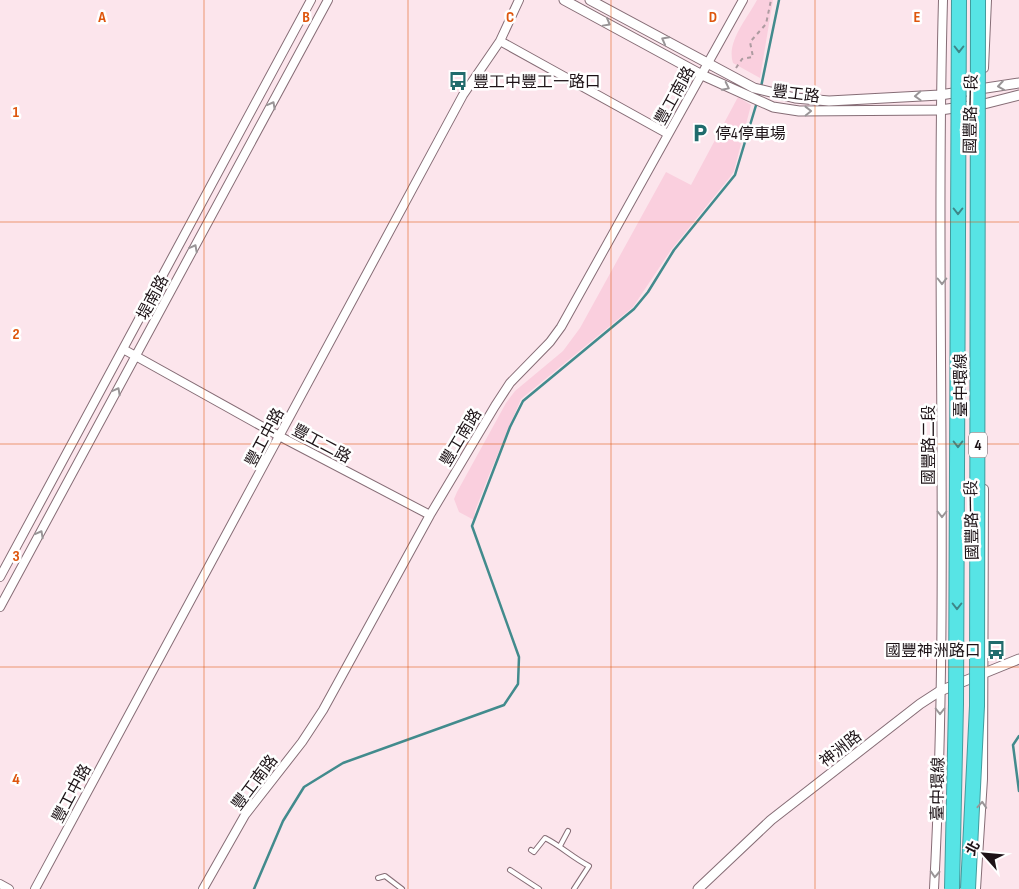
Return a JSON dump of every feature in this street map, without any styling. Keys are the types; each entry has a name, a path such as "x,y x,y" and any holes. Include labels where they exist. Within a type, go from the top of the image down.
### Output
{"highway":[{"name":"臺中環線","path":"952,889 956,695 959,0"},
{"name":"臺中環線","path":"968,889 977,706 978,0"}],"street":[{"name":"堤南路","path":"0,577 311,0"},
{"name":"堤南路","path":"0,608 328,0"},
{"name":"豐工中路","path":"35,889 463,96 500,41 519,0"},
{"name":"豐工路","path":"564,0 750,99 799,112 940,110 984,104 1019,95"},
{"name":"豐工路","path":"590,0 754,88 763,92 794,98 829,101 940,95 1019,83"},
{"name":"豐工南路","path":"203,889 244,815 302,742 324,710 430,515 510,383 550,342 561,327 743,0"},
{"name":"國豐路二段","path":"934,889 939,788 940,691 940,95 943,0"},
{"name":"國豐路一段","path":"976,889 984,779 982,297 984,89 987,0"},
{"path":"500,41 668,134"},
{"name":"豐工二路","path":"123,349 280,437 430,515"},
{"name":"神洲路","path":"698,889 772,820 920,704 940,691 1019,659"},
{"path":"0,884 9,889"}],"lane":[{"path":"560,846 568,831"},
{"path":"530,850 534,852 545,838 560,846 571,857 589,866 574,889"},
{"path":"510,870 539,889"},
{"path":"378,878 385,876 402,889"}],"path":[{"path":"732,76 742,59 753,57 750,42 766,24 771,0"}],"shaded area":[{"path":"757,0 773,0 760,78 733,63 732,55 735,39"},
{"path":"738,97 751,105 734,171 730,177 671,250 633,307 521,399 475,511 474,520 459,512 454,499 457,492 506,403 515,391 563,351 580,328 666,172 691,185"}],"waterway":[{"path":"761,87 779,0"},
{"path":"254,889 283,821 304,787 343,763 504,705 518,684 519,657 472,526 510,427 523,401 634,309 648,292 674,250 735,175 757,102"},
{"path":"1019,736 1013,745 1019,791"}],"place":[{"name":"豐工中豐工一路口","path":"458,81"},
{"name":"停4停車場","path":"700,133"},
{"name":"國豐神洲路口","path":"996,650"}]}
